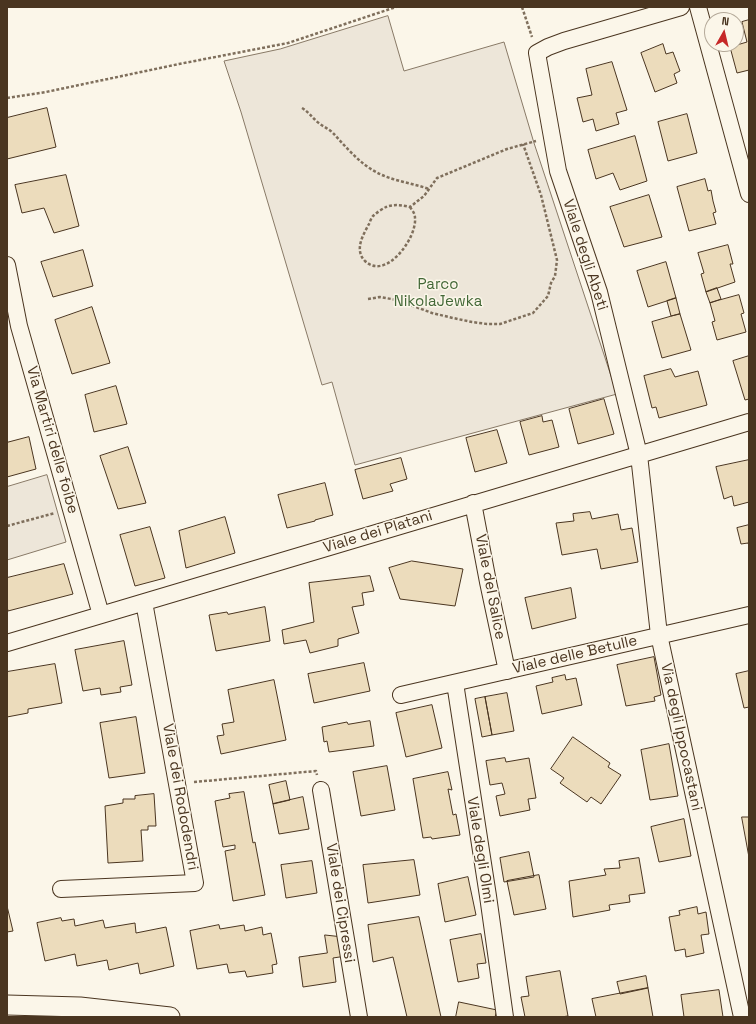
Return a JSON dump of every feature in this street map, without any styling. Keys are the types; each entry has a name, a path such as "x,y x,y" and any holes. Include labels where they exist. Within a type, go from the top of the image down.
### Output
{"street":[{"path":"537,54 548,46 680,7"},
{"path":"698,7 749,194"},
{"name":"Viale degli Abeti","path":"537,54 558,171 599,292 639,455"},
{"name":"Via Martiri delle foibe","path":"7,265 13,328 70,507 101,615"},
{"name":"Viale dei Platani","path":"7,643 749,422"},
{"name":"Via degli Ippocastani","path":"639,455 659,635 742,1017"},
{"name":"Viale del Salice","path":"473,503 507,671"},
{"name":"Viale dei Rododendri","path":"61,889 195,883 144,602"},
{"name":"Viale delle Betulle","path":"401,696 749,615"},
{"name":"Viale degli Olmi","path":"455,683 505,1017"},
{"name":"Viale dei Cipressi","path":"321,790 359,1017"},
{"path":"7,1005 80,1007 170,1017"}],"path":[{"path":"7,98 46,92 288,43 396,7"},
{"path":"522,7 537,54"},
{"path":"302,108 313,116 319,124 331,131 356,157 376,173 395,180 429,189"},
{"path":"410,207 424,196 437,178 507,149 551,136"},
{"path":"368,300 380,297 397,300 432,312 479,323 500,324 533,313 548,296 551,283 555,276 557,260 541,195 522,144"},
{"path":"400,204 410,207 414,213 415,224 412,236 404,249 393,261 382,265 375,266 363,260 360,253 360,244 373,216 387,207 400,204"},
{"path":"7,526 70,507"},
{"path":"177,784 316,771 321,790"}],"green space":[{"name":"Parco NikolaJewka","path":"388,16 404,71 504,42 534,143 617,394 355,465 332,382 322,385 241,112 224,61 280,49"},
{"path":"47,475 66,542 7,560 7,487"}],"building":[{"path":"749,20 749,70 737,73 731,52 744,52 744,43 747,42 744,30 744,21"},
{"path":"663,44 666,54 673,52 680,71 674,74 677,83 655,92 641,53"},
{"path":"612,62 627,110 616,113 619,124 596,131 593,119 583,122 577,98 592,95 586,69"},
{"path":"47,108 56,147 7,159 7,118"},
{"path":"687,114 697,153 668,161 658,122"},
{"path":"635,136 647,181 620,190 613,173 596,179 588,150"},
{"path":"66,175 79,226 54,233 44,208 22,213 15,185"},
{"path":"705,179 708,191 711,190 716,212 713,213 716,224 689,231 677,187"},
{"path":"649,195 662,237 624,247 610,207"},
{"path":"728,245 733,264 730,264 735,282 706,292 701,274 704,273 698,253"},
{"path":"83,250 93,286 53,297 41,262"},
{"path":"666,262 676,298 648,307 637,271"},
{"path":"717,288 721,299 710,303 706,292"},
{"path":"739,295 744,313 741,314 746,332 717,340 712,322 715,321 710,303"},
{"path":"676,298 680,314 671,316 667,301"},
{"path":"92,307 110,363 72,374 55,320"},
{"path":"680,314 691,350 662,358 652,322"},
{"path":"749,356 749,399 745,400 733,361"},
{"path":"671,369 675,377 698,371 707,405 659,418 656,407 652,408 644,376"},
{"path":"116,386 127,424 94,432 85,395"},
{"path":"604,399 614,434 578,444 569,409"},
{"path":"542,416 543,422 552,420 559,447 529,455 520,422"},
{"path":"497,430 507,463 475,472 466,438"},
{"path":"29,437 36,469 7,477 7,442"},
{"path":"128,447 146,503 118,509 100,456"},
{"path":"401,458 407,479 390,484 393,491 363,499 355,470"},
{"path":"749,460 749,502 734,506 732,496 724,499 716,467"},
{"path":"325,483 333,515 287,528 278,495"},
{"path":"590,512 592,519 618,514 621,530 632,528 638,562 601,569 597,549 562,555 556,523 574,521 573,514"},
{"path":"225,517 235,553 186,568 179,531"},
{"path":"749,525 749,546 748,543 741,544 737,528"},
{"path":"150,527 165,578 135,586 120,535"},
{"path":"412,561 463,569 455,606 400,599 389,568"},
{"path":"64,564 73,594 8,611 7,578"},
{"path":"370,576 374,591 362,593 364,605 352,607 359,633 338,639 338,646 310,653 306,640 284,644 282,630 314,622 309,583"},
{"path":"571,588 576,618 532,629 525,598"},
{"path":"265,607 270,641 216,651 209,615 227,612 228,614"},
{"path":"124,641 132,685 120,687 121,692 101,695 100,688 83,691 75,650"},
{"path":"654,657 661,695 654,697 655,701 626,706 617,665"},
{"path":"364,663 370,691 314,703 308,674"},
{"path":"55,664 62,703 28,709 28,713 7,717 7,672"},
{"path":"749,671 749,707 744,708 736,674"},
{"path":"565,675 566,680 576,678 582,705 542,714 536,686 553,682 552,678"},
{"path":"274,680 286,740 221,754 217,736 224,735 222,724 234,722 228,690"},
{"path":"507,693 514,731 492,735 485,697"},
{"path":"485,697 492,735 482,737 475,699"},
{"path":"432,705 442,748 406,757 396,713"},
{"path":"136,717 145,773 109,778 100,723"},
{"path":"370,721 374,746 329,752 327,741 324,742 322,727 347,722 348,724"},
{"path":"573,737 610,763 608,767 621,775 601,804 591,797 587,802 560,783 564,778 551,769"},
{"path":"669,744 678,796 650,800 641,750"},
{"path":"505,758 506,762 529,758 536,798 528,799 530,810 500,816 496,796 505,794 502,783 490,785 486,761"},
{"path":"387,766 395,810 361,816 353,772"},
{"path":"448,772 452,790 448,789 453,815 456,814 460,835 432,839 431,837 423,838 413,779"},
{"path":"286,781 290,800 273,804 269,785"},
{"path":"244,792 253,843 255,842 265,895 233,901 225,851 235,849 235,845 223,847 215,801 230,798 229,794"},
{"path":"154,794 156,826 148,826 148,830 141,830 143,861 108,863 105,806 123,803 123,799 135,799 135,796"},
{"path":"303,797 309,829 279,834 273,804"},
{"path":"742,817 749,817 749,857"},
{"path":"684,819 691,856 659,862 651,827"},
{"path":"529,852 534,877 504,882 500,858"},
{"path":"639,858 645,893 629,895 630,902 609,905 610,910 573,917 569,881 606,875 604,869 620,868 619,861"},
{"path":"414,860 420,895 368,903 363,865"},
{"path":"312,861 317,893 286,898 281,865"},
{"path":"539,875 546,909 514,915 507,881"},
{"path":"468,877 476,915 445,922 438,884"},
{"path":"7,906 13,931 7,932"},
{"path":"697,907 698,914 706,912 709,934 701,935 704,953 686,957 685,949 675,951 669,917 680,915 679,911"},
{"path":"419,917 441,1017 407,1017 393,957 373,962 368,925"},
{"path":"61,918 62,921 74,919 75,926 103,920 105,928 135,923 136,933 166,927 174,966 140,974 138,963 109,970 107,960 77,966 75,954 45,961 37,923"},
{"path":"219,925 220,929 244,925 245,931 262,927 263,935 271,933 277,964 272,965 273,973 247,977 245,971 229,973 227,964 197,969 190,931"},
{"path":"481,934 486,963 477,964 479,978 458,982 450,940"},
{"path":"325,935 343,937 346,956 333,958 336,982 303,987 299,957 327,953"},
{"path":"560,971 568,1016 525,1017 521,997 529,996 526,977"},
{"path":"646,976 648,988 620,994 617,982"},
{"path":"648,988 653,1017 596,1017 592,999"},
{"path":"719,990 723,1017 684,1017 681,995"},
{"path":"459,1002 497,1010 495,1017 456,1017"}]}
